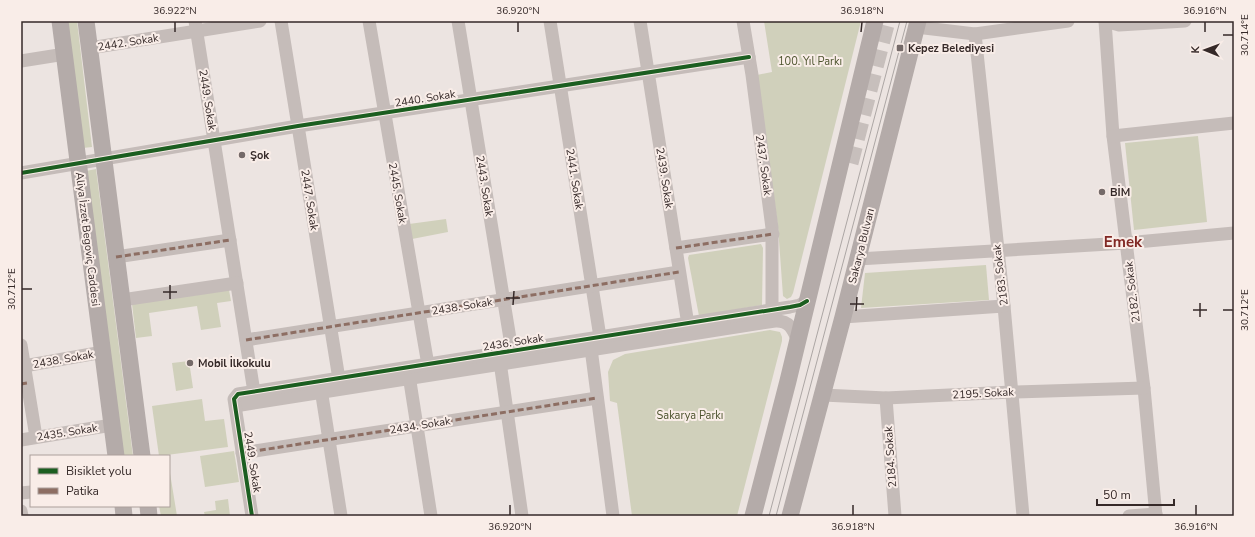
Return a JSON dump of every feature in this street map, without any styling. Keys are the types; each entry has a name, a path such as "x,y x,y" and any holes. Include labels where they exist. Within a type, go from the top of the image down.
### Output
{"main road":[{"name":"Aliya İzzet Begoviç Caddesi","path":"60,21 116,455"},
{"path":"86,21 142,455"},
{"path":"753,516 788,382 806,301 875,21"},
{"name":"Sakarya Bulvarı","path":"790,516 858,260 917,24"},
{"path":"788,382 805,342 850,163"}],"street":[{"name":"2442. Sokak","path":"90,48 196,26 260,21"},
{"name":"2447. Sokak","path":"281,21 339,379"},
{"name":"2445. Sokak","path":"369,21 428,365"},
{"name":"2443. Sokak","path":"458,21 512,351"},
{"name":"2441. Sokak","path":"550,21 591,286 597,398 613,516"},
{"name":"2439. Sokak","path":"640,21 688,329"},
{"name":"2437. Sokak","path":"743,21 773,234 772,310"},
{"path":"917,24 975,34 1068,21"},
{"path":"1105,21 1119,25 1185,21"},
{"name":"2182. Sokak","path":"1105,21 1113,136 1144,388 1156,515"},
{"name":"2449. Sokak","path":"196,26 254,392"},
{"name":"2183. Sokak","path":"975,34 1004,306 1023,516"},
{"path":"21,61 65,54"},
{"name":"2440. Sokak","path":"78,163 298,126 749,57"},
{"path":"1113,136 1234,123"},
{"path":"21,173 78,163"},
{"path":"858,260 1126,243 1234,233"},
{"path":"676,248 773,234"},
{"path":"116,257 230,240"},
{"name":"2438. Sokak","path":"246,340 679,272"},
{"path":"122,300 237,283"},
{"name":"2436. Sokak","path":"688,329 796,306 806,301"},
{"path":"843,317 1004,306"},
{"name":"2436. Sokak","path":"593,342 499,359 321,387 237,406 236,395 254,392 321,387 339,379 409,373 428,365 499,359 512,351 688,329 779,321 790,325 798,341"},
{"path":"21,345 24,366 24,384 36,437"},
{"name":"2438. Sokak","path":"24,366 103,352"},
{"path":"499,359 522,516"},
{"path":"409,373 431,516"},
{"path":"321,387 341,516"},
{"name":"2195. Sokak","path":"823,395 886,398 1144,388"},
{"name":"2434. Sokak","path":"242,453 597,398"},
{"name":"2184. Sokak","path":"886,398 895,516"},
{"name":"2449. Sokak","path":"237,406 242,453 252,516"},
{"name":"2435. Sokak","path":"21,440 112,425"},
{"path":"21,511 22,516"},
{"path":"1129,516 1156,515"}],"green space":[{"path":"66,21 77,21 92,147 83,148"},
{"name":"100. Yıl Parkı","path":"764,21 861,21 793,293 791,297 787,299 783,296 778,227 757,75 772,72"},
{"path":"1198,136 1207,222 1134,230 1125,143"},
{"path":"96,169 133,455 123,455 86,171"},
{"path":"446,219 448,232 412,239 409,224"},
{"path":"761,244 763,248 762,305 699,316 688,258 689,255"},
{"path":"986,265 989,300 861,308 865,273"},
{"path":"229,290 231,301 217,303 221,327 201,330 197,306 149,313 152,336 136,338 132,304"},
{"name":"Sakarya Parkı","path":"770,330 780,332 782,341 737,516 632,516 617,403 610,401 608,372 613,360 625,354"},
{"path":"189,361 193,388 176,391 172,363"},
{"path":"202,399 205,421 224,419 228,447 159,455 152,406"},
{"path":"234,451 239,482 205,487 200,456"},
{"path":"170,473 177,516 161,516 159,507 170,507"},
{"path":"228,499 230,516 205,516 204,512 216,510 215,501"}],"tunnel":[{"path":"850,163 887,21"}],"tram line":[{"path":"769,516 900,21"},
{"path":"776,516 907,21"}],"marked path":[{"path":"676,248 773,234"},
{"path":"116,257 230,240"},
{"path":"246,340 679,272"},
{"path":"21,384 27,383"},
{"path":"242,453 597,398"}],"cycle path":[{"path":"21,173 298,126 749,57"},
{"path":"252,516 234,399 238,394 790,307 800,305 807,301"}],"place":[{"name":"Kepez Belediyesi","path":"900,48"},
{"name":"Şok","path":"242,155"},
{"name":"BİM","path":"1102,192"},
{"name":"Mobil İlkokulu","path":"190,363"}],"district":[{"name":"Emek","path":"1123,242"}]}
